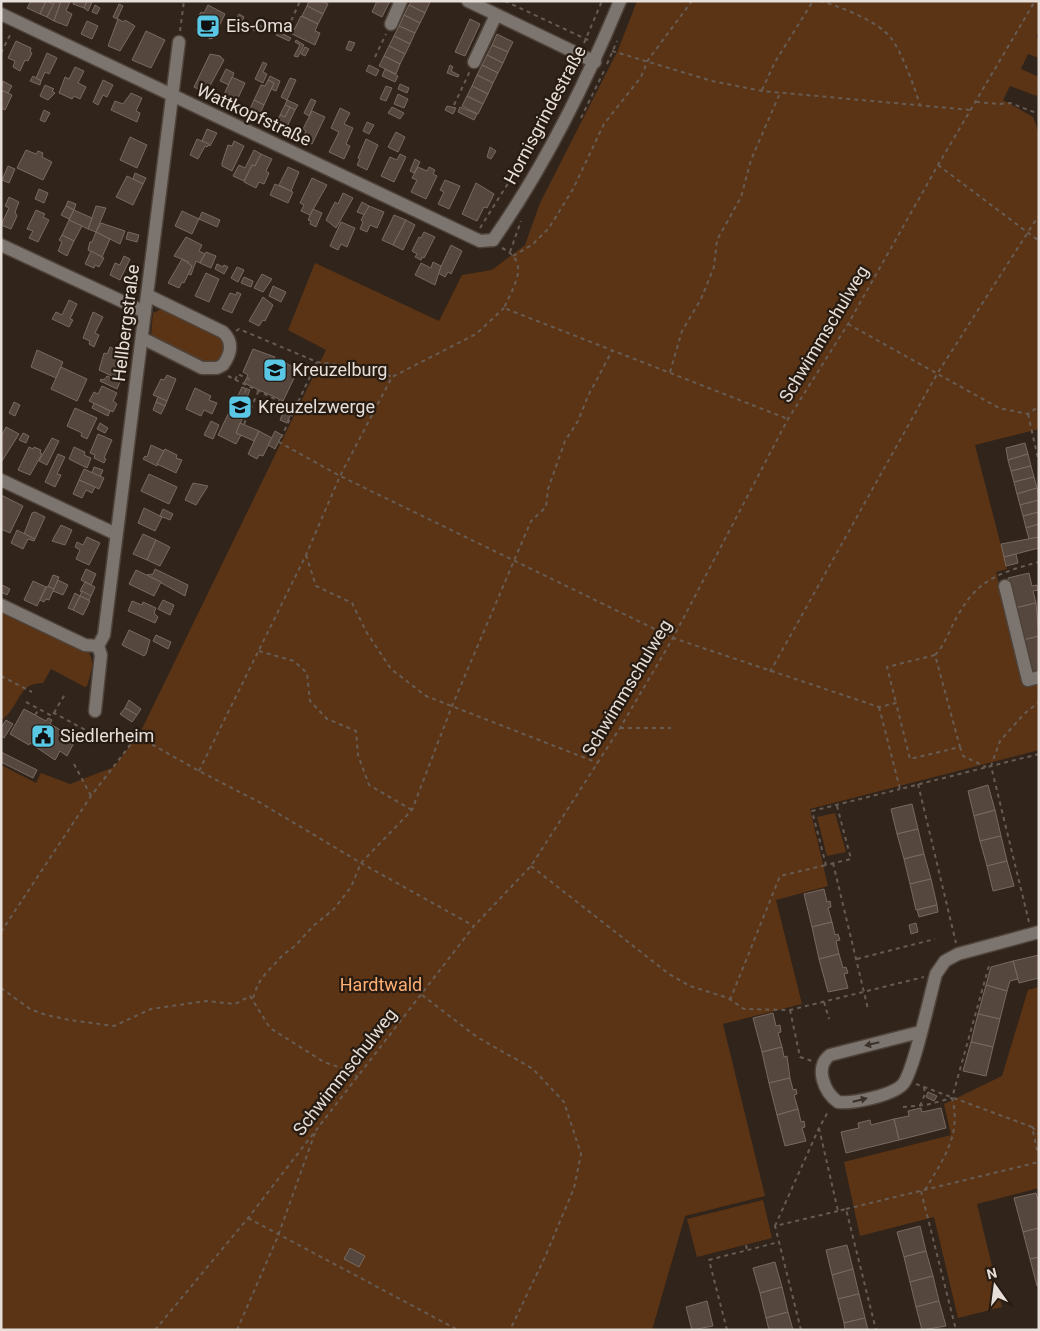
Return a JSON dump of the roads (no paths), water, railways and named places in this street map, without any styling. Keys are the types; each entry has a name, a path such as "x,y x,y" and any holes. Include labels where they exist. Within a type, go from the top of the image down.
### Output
{"street":[{"path":"391,24 401,1"},
{"path":"468,1 595,62"},
{"name":"Hornisgrindestraße","path":"495,242 549,150 595,62 620,1"},
{"name":"Wattkopfstraße","path":"1,14 473,238 486,242 495,242"},
{"path":"474,62 496,15"},
{"name":"Hellbergstraße","path":"98,646 104,635 179,42"},
{"path":"1,245 145,312"},
{"path":"142,338 202,368 217,368 221,366 228,357 230,350 228,337 223,332 147,295"},
{"path":"1,480 116,534"},
{"path":"1005,586 1028,680 1039,677"},
{"path":"1,605 85,645 98,646 102,655 95,711"},
{"path":"920,1032 836,1052 826,1058 821,1070 826,1091 835,1100 850,1102 886,1093 901,1086 906,1080 920,1032 936,974 945,961 958,954 1036,933"}],"place":[{"name":"Eis-Oma","path":"208,26"},
{"name":"Kreuzelburg","path":"275,370"},
{"name":"Kreuzelzwerge","path":"240,407"},
{"name":"Siedlerheim","path":"43,736"}],"park label":[{"name":"Hardtwald","path":"381,985"}]}
